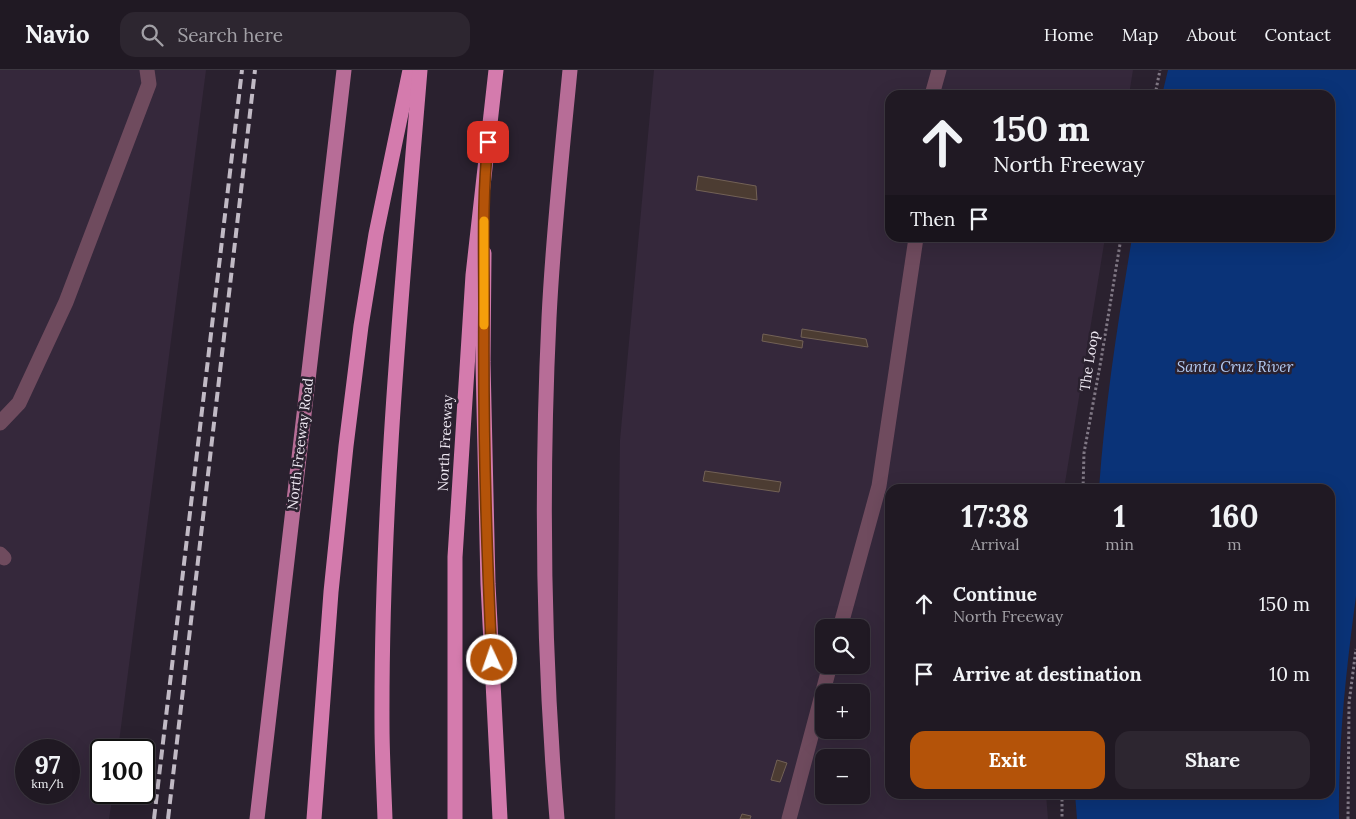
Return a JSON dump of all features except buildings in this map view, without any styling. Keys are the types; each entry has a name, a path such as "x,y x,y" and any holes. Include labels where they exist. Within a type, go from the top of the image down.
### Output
{"highway":[{"path":"314,819 330,592 350,409 376,234 410,70"},
{"path":"385,819 382,725 390,462 420,70"},
{"name":"North Freeway","path":"455,819 455,557 473,275 496,70"},
{"path":"484,178 483,362 488,584 500,819"}],"main road":[{"name":"North Freeway Road","path":"256,819 344,70"},
{"path":"557,819 547,659 544,569 544,447 549,316 560,168 570,70"}],"lane":[{"path":"0,423 19,403 66,302 149,84 147,70"},
{"path":"933,90 939,70"},
{"path":"842,619 879,486 915,242"},
{"path":"789,819 828,674"}],"path":[{"path":"1156,90 1160,70"},
{"name":"The Loop","path":"1083,484 1084,453 1120,242"},
{"path":"1348,819 1349,703 1356,649"},
{"path":"1062,799 1062,819"}],"shaded area":[{"path":"0,70 206,70 119,739 90,739 90,804 111,804 109,819 0,819"},
{"path":"654,70 1133,70 1130,90 885,90 885,242 1104,242 1065,484 885,484 885,799 1046,799 1048,819 615,819 620,440"}],"water":[{"name":"Santa Cruz River","path":"1168,70 1356,70 1356,596 1343,707 1339,819 1077,819 1075,799 1335,799 1335,484 1099,484 1112,363 1131,242 1335,242 1335,90 1163,90"}],"railway":[{"path":"154,819 242,70"},
{"path":"168,819 255,70"}],"slow traffic":[{"path":"484,221 484,325"}],"route":[{"path":"488,142 484,178 483,362 488,584 492,660"}]}
